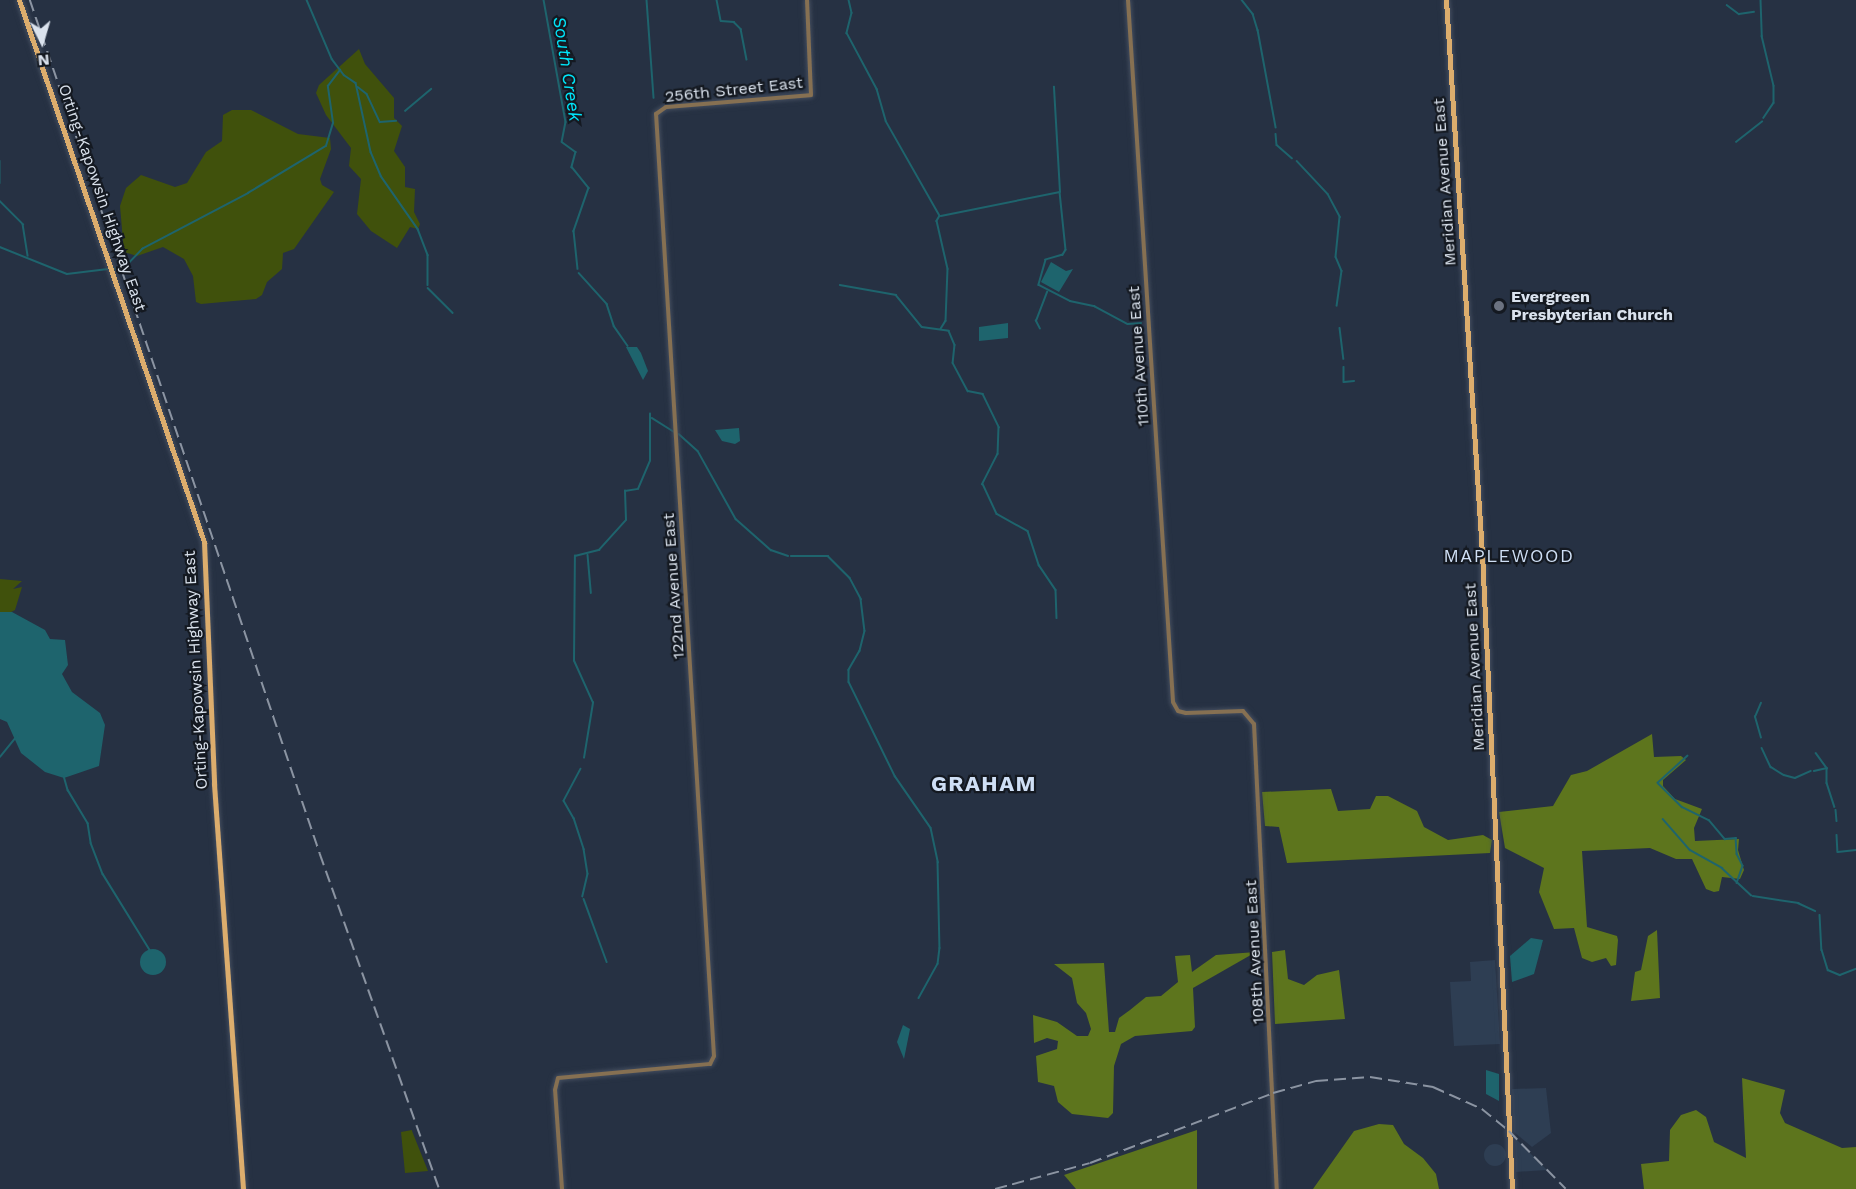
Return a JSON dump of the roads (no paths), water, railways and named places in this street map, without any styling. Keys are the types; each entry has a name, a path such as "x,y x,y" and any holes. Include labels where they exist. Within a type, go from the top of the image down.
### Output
{"main road":[{"name":"Orting-Kapowsin Highway East","path":"19,0 204,542 214,784 243,1189"},
{"name":"Meridian Avenue East","path":"1446,0 1482,553 1512,1189"}],"street":[{"name":"256th Street East","path":"658,110 804,98 812,94 807,0"},
{"name":"110th Avenue East","path":"1128,0 1176,709 1189,714 1238,711 1249,715"},
{"name":"122nd Avenue East","path":"562,1189 557,1080 566,1075 713,1062 658,110"},
{"name":"108th Avenue East","path":"1249,715 1255,737 1277,1189"}],"waterway":[{"path":"307,0 332,59 344,75 356,83 371,152 381,176 418,229 428,255 428,285"},
{"name":"South Creek","path":"544,0 566,122 562,142 576,152 572,167 589,188 574,231 578,269"},
{"path":"647,0 654,98"},
{"path":"717,0 721,21 734,22 741,29 747,59"},
{"path":"849,0 852,13 847,33 877,89 886,121 940,216 937,221 948,269 946,321 941,329"},
{"path":"1242,0 1253,14 1258,30 1276,127"},
{"path":"1761,0 1762,36 1774,86 1774,103 1764,118"},
{"path":"1727,5 1739,14 1754,12"},
{"path":"123,269 142,249 248,193 326,146 333,123 328,86 340,70"},
{"path":"358,87 367,94 380,122 396,121"},
{"path":"941,216 1060,192 1054,87"},
{"path":"405,111 431,89"},
{"path":"1736,142 1762,122"},
{"path":"1276,134 1277,145 1292,158"},
{"path":"0,161 0,183"},
{"path":"1297,161 1328,194 1340,217 1336,257 1342,271 1337,306"},
{"path":"1060,192 1066,250 1063,255 1046,260 1039,285 1070,301 1094,306 1128,324 1141,323"},
{"path":"0,201 23,224 28,256"},
{"path":"0,247 67,274 108,269"},
{"path":"113,268 120,270"},
{"name":"South Creek","path":"579,273 607,304 614,326 628,346"},
{"path":"840,285 896,295 922,327 949,331 955,345 953,363 968,391 983,394 999,427 998,454 983,484 997,514 1028,531 1039,565 1056,590 1057,618"},
{"path":"428,288 453,313"},
{"path":"1040,329 1036,321 1047,292"},
{"path":"1340,328 1344,359"},
{"path":"1344,367 1344,382 1354,381"},
{"path":"584,758 593,703 574,661 575,556 599,550 626,520 625,491 638,489 650,461 650,414"},
{"path":"652,418 674,432"},
{"path":"679,434 698,451 736,519 771,550 788,556"},
{"path":"588,555 591,593"},
{"path":"791,556 828,556 850,578 861,599 865,631 860,651 849,670 849,682 895,776 931,828 938,862 940,948 938,964 919,998"},
{"path":"1761,703 1755,717 1761,738"},
{"path":"0,757 17,736"},
{"path":"1762,748 1771,767 1784,775 1795,778 1811,771"},
{"path":"1816,753 1827,768 1827,783 1835,807"},
{"path":"1688,756 1658,783 1682,807 1709,820 1725,839 1736,838 1737,854 1743,866 1737,883"},
{"path":"1814,771 1827,768"},
{"path":"581,769 564,801 574,818 584,849 588,874 583,896"},
{"path":"64,776 68,790 88,823 91,843 103,874 150,950"},
{"path":"1836,810 1837,821"},
{"path":"1663,819 1690,850 1722,868 1751,895"},
{"path":"1837,835 1838,852 1856,850"},
{"path":"1753,896 1798,903 1815,911"},
{"path":"584,899 607,962"},
{"path":"1820,915 1822,950 1828,970 1840,975 1856,969"}],"railway":[{"path":"30,0 320,854 439,1189"},
{"path":"995,1189 1090,1163 1273,1093 1316,1081 1370,1077 1433,1087 1482,1109 1509,1131 1566,1189"}],"place":[{"name":"Evergreen Presbyterian Church","path":"1499,306"}],"district":[{"name":"MAPLEWOOD","path":"1509,556"},
{"name":"GRAHAM","path":"984,784"}]}
